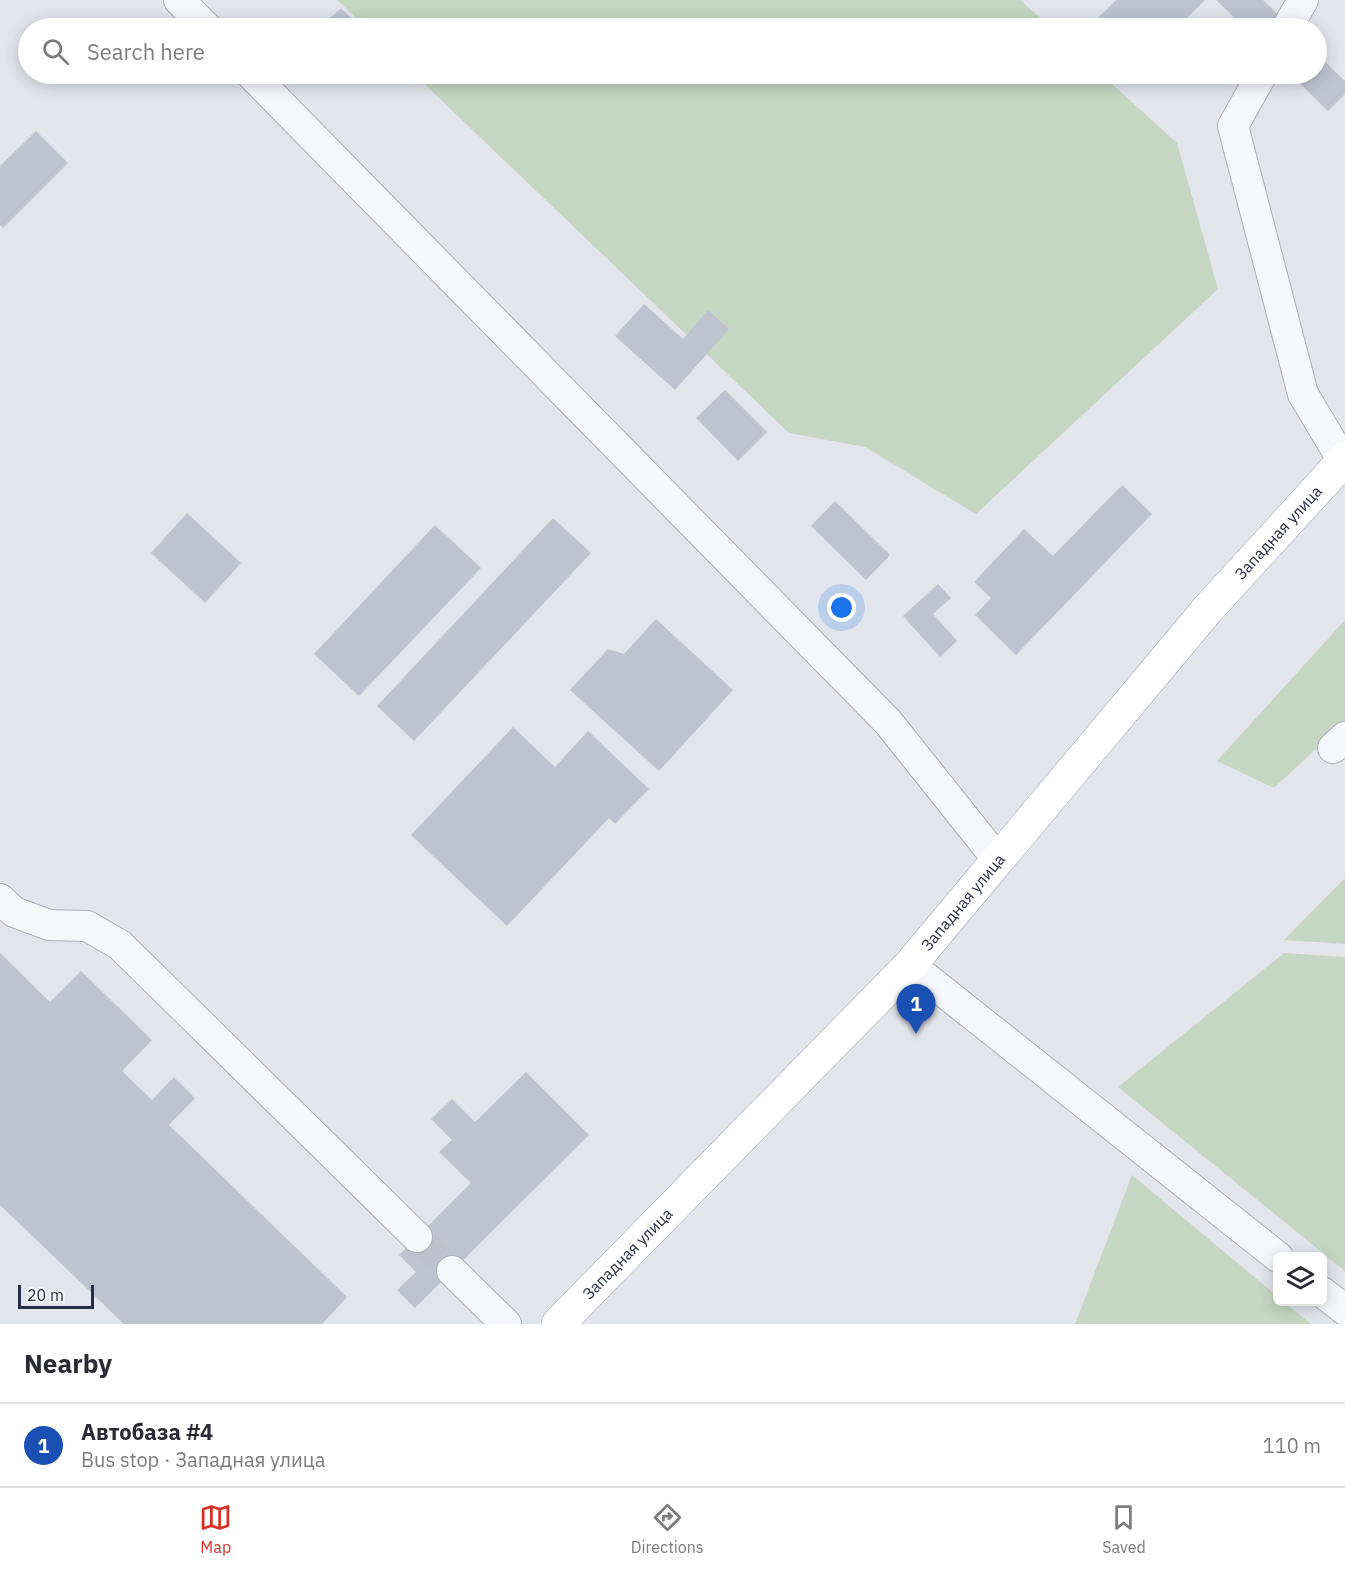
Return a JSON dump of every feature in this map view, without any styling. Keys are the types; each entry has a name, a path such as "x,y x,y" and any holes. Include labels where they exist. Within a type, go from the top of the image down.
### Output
{"main road":[{"name":"Западная улица","path":"558,1324 910,965 1207,610 1344,460"}],"street":[{"path":"179,0 197,18"},
{"path":"1293,18 1303,0"},
{"path":"261,84 888,722 998,860"},
{"path":"1256,84 1233,126 1303,394 1344,460"},
{"path":"0,900 14,912 49,925 87,926 120,945 417,1237"},
{"path":"910,965 1273,1253"},
{"path":"452,1271 506,1324"},
{"path":"1327,1295 1345,1310"}],"green space":[{"path":"337,0 1020,0 1041,18 356,18"},
{"path":"424,84 1112,84 1177,143 1218,289 976,514 865,447 789,433"},
{"path":"1345,620 1345,722 1274,788 1217,761"},
{"path":"1345,878 1345,944 1284,940"},
{"path":"1284,953 1345,957 1345,1271 1327,1256 1327,1252 1322,1252 1118,1087"},
{"path":"1132,1175 1273,1293 1273,1306 1289,1306 1311,1324 1075,1324"}],"building":[{"path":"1116,0 1205,0 1187,18 1098,18"},
{"path":"1216,0 1263,0 1282,18 1235,18"},
{"path":"341,8 351,18 330,18"},
{"path":"1327,64 1345,81 1345,94 1328,111 1300,84 1327,84"},
{"path":"36,131 68,163 3,228 0,225 0,166"},
{"path":"644,304 683,339 708,310 729,329 675,390 615,336"},
{"path":"725,390 767,432 738,461 696,418"},
{"path":"1122,485 1152,514 1016,655 975,615 991,598 974,582 1024,529 1053,556"},
{"path":"835,501 890,555 866,580 811,526"},
{"path":"187,513 241,563 205,603 151,553"},
{"path":"553,518 591,553 414,741 377,706"},
{"path":"435,525 481,568 359,696 314,654"},
{"path":"938,584 951,598 933,614 957,641 940,657 903,616"},
{"path":"656,619 733,690 659,771 570,690 608,649 624,654"},
{"path":"513,727 555,767 588,731 649,789 615,824 609,818 507,926 411,835"},
{"path":"0,953 50,1002 81,971 152,1040 122,1071 152,1100 174,1077 195,1098 169,1125 347,1297 322,1324 124,1324 0,1205"},
{"path":"526,1072 589,1135 415,1308 397,1290 416,1272 399,1255 471,1183 439,1152 452,1140 431,1119 452,1099 475,1122"}],"tunnel":[{"path":"417,1237 452,1271"}],"place":[{"name":"Автобаза #4","path":"916,1034"}]}
